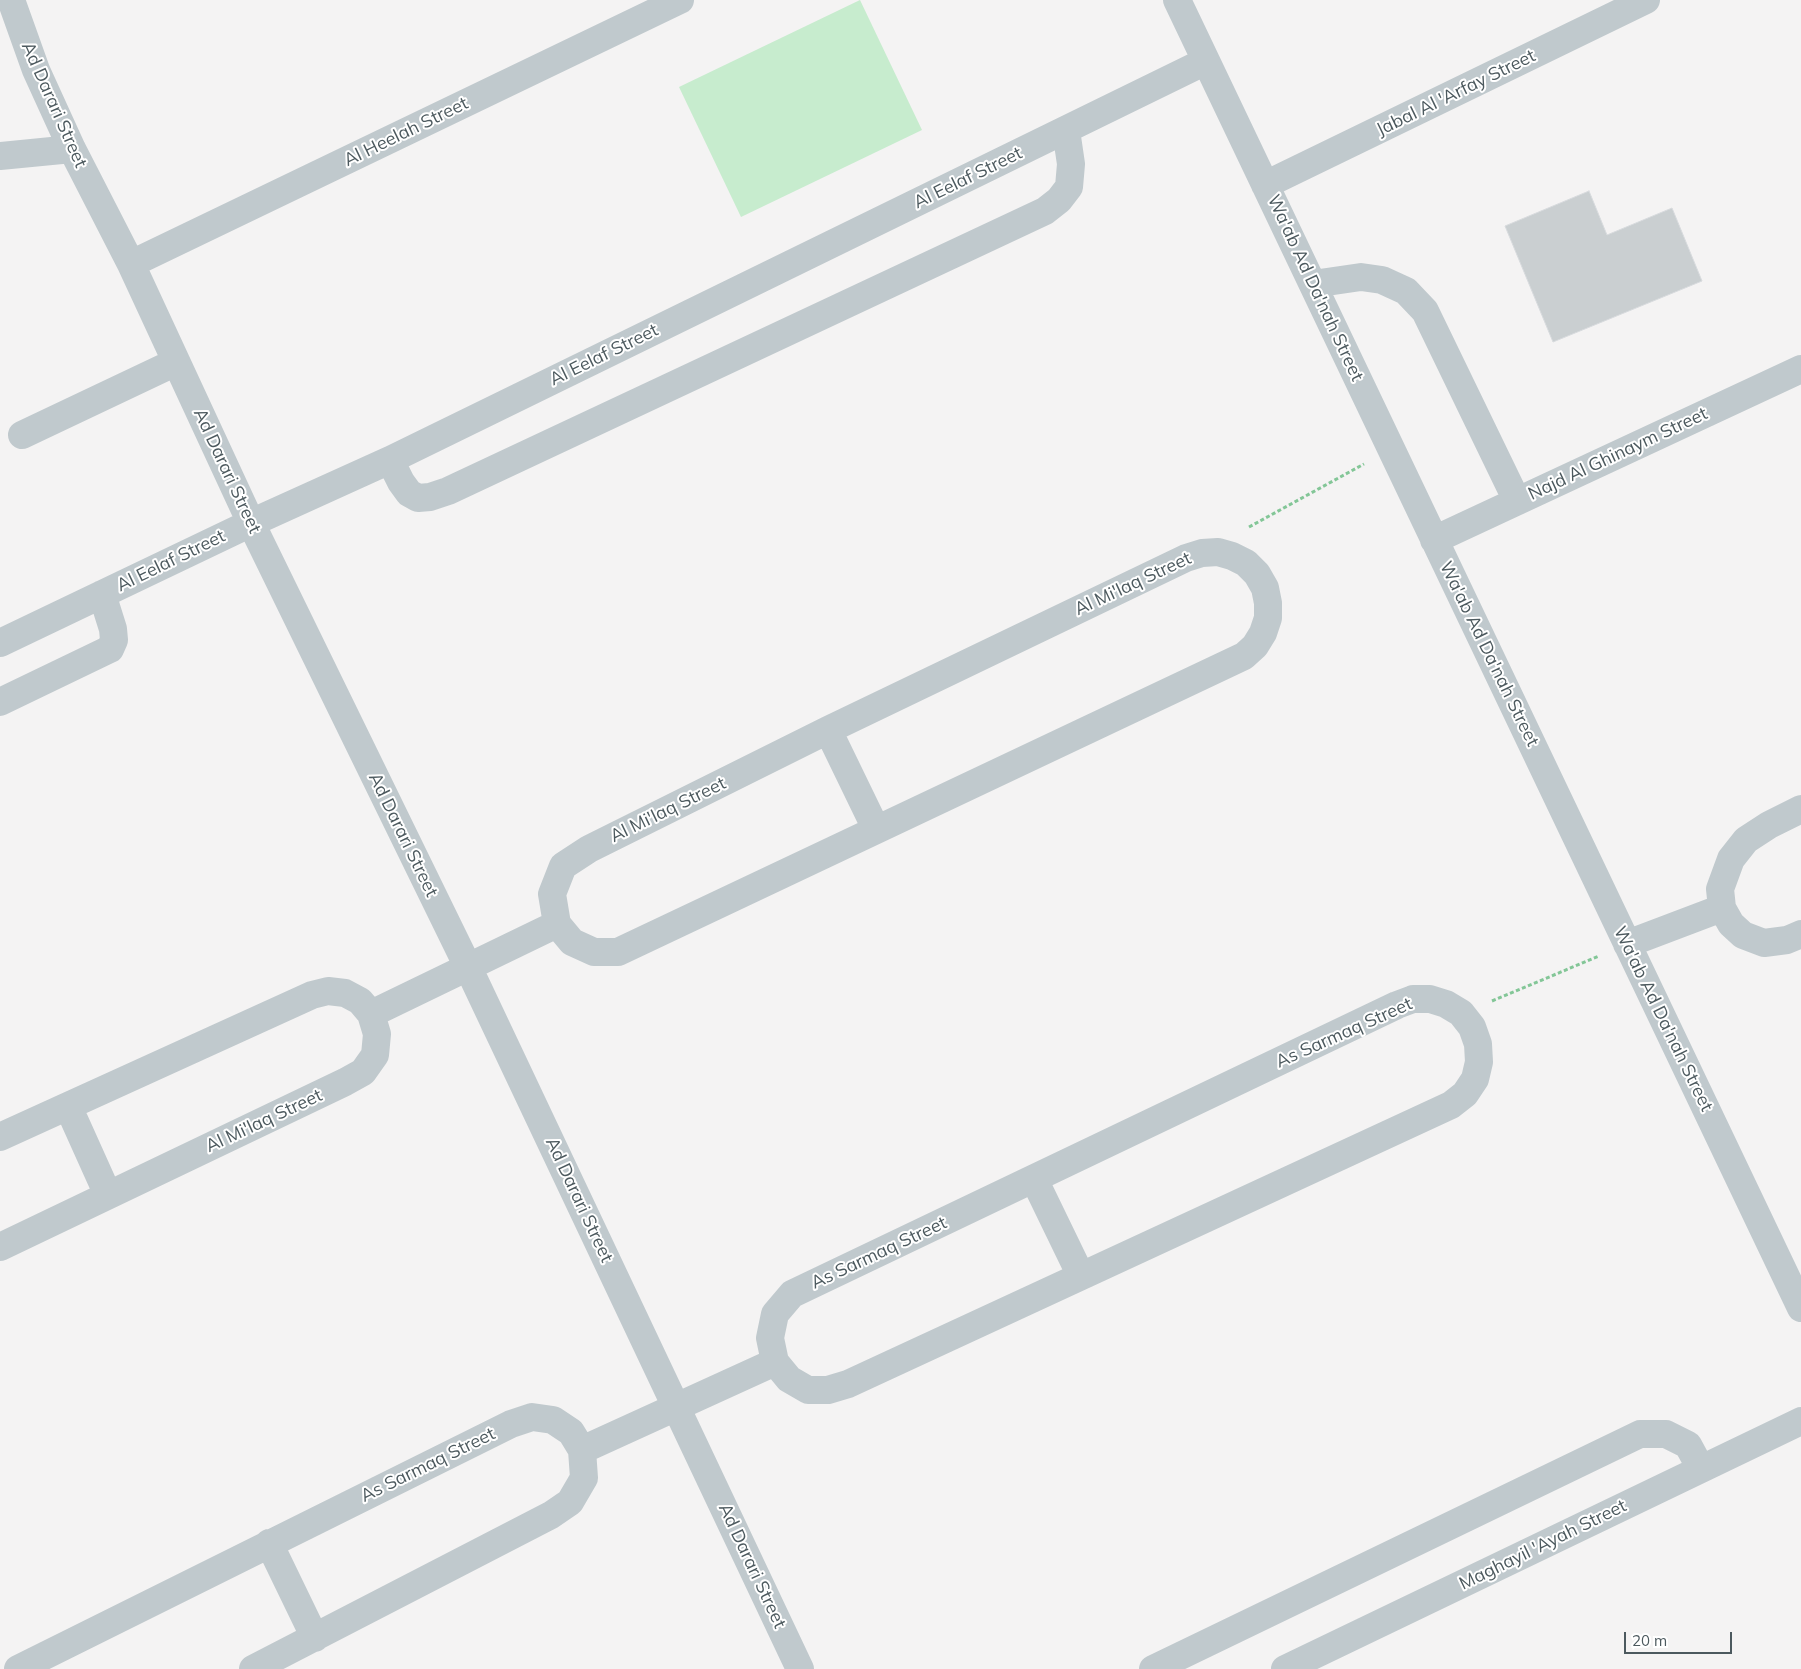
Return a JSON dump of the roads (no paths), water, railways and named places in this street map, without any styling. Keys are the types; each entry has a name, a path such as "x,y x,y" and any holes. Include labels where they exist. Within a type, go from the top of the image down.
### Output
{"street":[{"name":"Ad Darari Street","path":"11,0 36,70 72,149 131,264 251,523 468,967 800,1669"},
{"name":"Al Heelah Street","path":"131,264 680,0"},
{"name":"Wa'ab Ad Da'nah Street","path":"1176,0 1801,1308"},
{"name":"Jabal Al 'Arfay Street","path":"1265,185 1646,0"},
{"name":"Al Eelaf Street","path":"0,643 251,523 390,460 1206,62"},
{"path":"390,460 409,493 418,498 430,497 448,491 1045,211 1059,200 1069,187 1071,164 1066,130"},
{"path":"0,156 72,149"},
{"path":"1313,284 1361,277 1382,280 1406,291 1425,311 1518,501"},
{"path":"22,435 176,362"},
{"name":"Najd Al Ghinaym Street","path":"1434,540 1801,369"},
{"name":"Al Mi'laq Street","path":"1202,552 1218,552 1232,556 1246,564 1257,574 1265,588 1268,618 1263,633 1255,646 1244,656 876,829 618,952 594,952 572,942 557,924 552,894 563,866 589,849 828,730 1186,558 1202,552"},
{"path":"0,702 110,649 114,640 113,629 102,594"},
{"path":"828,730 876,829"},
{"path":"1801,809 1769,825 1746,840 1731,859 1720,889 1722,908 1731,924 1743,935 1764,943 1787,940 1801,934"},
{"path":"1627,944 1722,908"},
{"path":"0,1137 312,995 328,991 345,993 360,1001 371,1014 557,924"},
{"name":"As Sarmaq Street","path":"1413,999 1430,999 1446,1004 1461,1014 1472,1027 1478,1044 1479,1062 1475,1079 1465,1094 1451,1105 848,1384 828,1390 808,1390 789,1379 775,1362 770,1338 775,1314 792,1294 1034,1179 1397,1004 1413,999"},
{"name":"Al Mi'laq Street","path":"0,1248 363,1072 375,1054 377,1034 371,1014"},
{"path":"68,1106 108,1195"},
{"path":"1034,1179 1081,1276"},
{"path":"253,1669 551,1515 570,1502 584,1478 582,1450 775,1362"},
{"name":"As Sarmaq Street","path":"18,1669 511,1424 532,1417 553,1420 571,1432 582,1450"},
{"name":"Maghayil 'Ayah Street","path":"1285,1669 1801,1421"},
{"path":"1153,1669 1640,1434 1666,1434 1688,1445 1701,1469"},
{"path":"269,1543 315,1638"}]}
